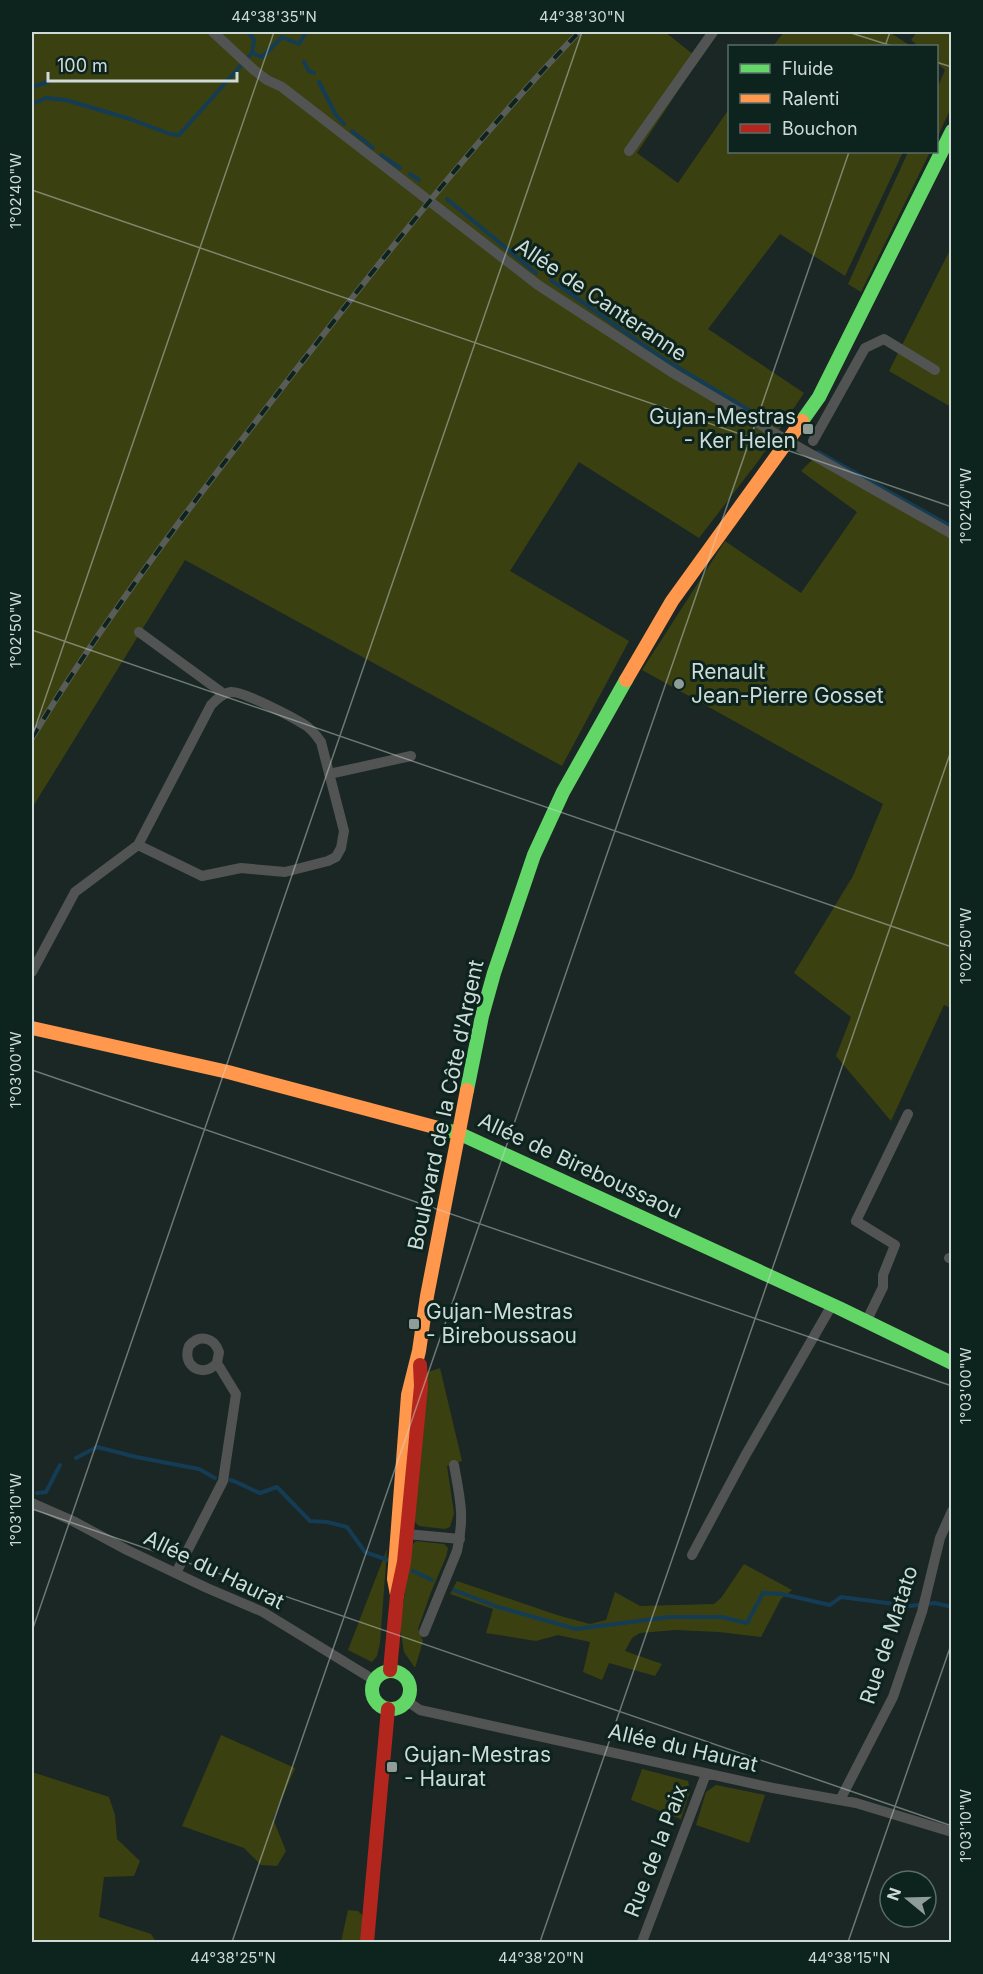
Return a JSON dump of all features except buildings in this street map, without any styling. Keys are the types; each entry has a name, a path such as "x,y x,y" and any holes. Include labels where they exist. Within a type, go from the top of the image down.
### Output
{"main road":[{"name":"Boulevard de la Côte d'Argent","path":"390,1671 397,1595 404,1562 402,1533 421,1386 419,1351 425,1305 482,1016 496,966 534,855 563,792 608,709 672,602 819,397 951,131"},
{"name":"Allée de Bireboussaou","path":"32,1028 235,1074 458,1133 832,1305 951,1364"},
{"path":"390,1671 402,1674 409,1683 407,1701 399,1708 382,1707 373,1698 374,1680 384,1672 390,1671"},
{"path":"367,1942 388,1709"}],"street":[{"name":"Allée de Canteranne","path":"213,32 250,67 267,80 282,87 538,285 673,373 951,534"},
{"path":"629,151 713,32"},
{"path":"813,441 865,348 884,339 935,370"},
{"path":"848,340 865,348"},
{"path":"139,632 224,694"},
{"path":"32,972 75,892 138,845 211,705 224,694 231,692 244,694 305,725 321,742 344,831 344,839 336,857 285,872 241,868 202,876 138,845"},
{"path":"329,774 411,756"},
{"path":"867,1322 883,1287 883,1275 895,1245 856,1221 908,1114"},
{"path":"692,1555 756,1437 832,1305"},
{"path":"176,1573 223,1481 236,1394 217,1363"},
{"path":"424,1632 460,1539 462,1511 454,1465"},
{"name":"Allée du Haurat","path":"32,1503 176,1573 263,1612 374,1680"},
{"name":"Rue de Matato","path":"840,1800 893,1696 922,1612 940,1538 951,1511"},
{"path":"402,1533 460,1539"},
{"name":"Allée du Haurat","path":"407,1701 420,1710 816,1797 840,1800 951,1832"},
{"name":"Rue de la Paix","path":"642,1942 706,1773"}],"green space":[{"path":"32,32 665,32 699,59 637,153 678,183 728,110 728,153 903,153 845,276 780,234 708,329 804,393 759,460 699,538 579,462 510,571 629,641 562,766 185,560 32,808"},
{"path":"784,32 889,32 908,44 907,45 774,45"},
{"path":"917,32 951,32 951,108 938,136 938,87 945,70 938,64 938,45 917,45 911,40"},
{"path":"908,153 930,153 861,292 848,284"},
{"path":"951,248 951,407 889,371"},
{"path":"813,459 951,537 951,1008 944,1005 891,1121 836,1056 851,1017 794,973 853,876 883,804 642,670 725,541 801,593 857,512 801,471"},
{"path":"440,1368 462,1461 447,1466 454,1513 450,1527 445,1529 419,1526 412,1519 425,1373"},
{"path":"416,1541 444,1544 448,1548 418,1629 423,1641 415,1668 404,1652 400,1627 411,1546"},
{"path":"387,1549 380,1643 377,1656 372,1662 348,1650"},
{"path":"744,1564 792,1590 781,1599 761,1637 675,1630 640,1633 632,1638 625,1651 662,1664 655,1676 609,1663 602,1680 583,1672 590,1642 558,1635 536,1641 486,1633 493,1609 450,1594 457,1581 590,1624 606,1620 615,1592 640,1606 714,1604 721,1598"},
{"path":"221,1735 295,1768 273,1819 286,1851 277,1866 261,1865 244,1848 182,1826"},
{"path":"642,1769 688,1781 690,1791 681,1819 631,1800"},
{"path":"32,1772 109,1797 115,1815 117,1839 140,1861 134,1876 104,1877 99,1917 151,1934 156,1942 32,1942"},
{"path":"716,1785 765,1795 749,1843 696,1825 706,1792"},
{"path":"348,1910 358,1911 363,1916 361,1942 341,1942"}],"waterway":[{"path":"32,104 46,98 66,100 179,135 252,53 254,40 248,32"},
{"path":"252,53 262,57 282,37 299,44 306,32"},
{"path":"304,62 309,71 314,73"},
{"path":"32,87 48,82"},
{"path":"319,82 336,115 344,124"},
{"path":"352,131 373,148"},
{"path":"381,155 400,168"},
{"path":"410,174 419,180"},
{"path":"447,199 536,273"},
{"path":"551,280 659,356 757,415 786,424"},
{"path":"818,452 952,527"},
{"path":"76,1458 97,1447 199,1469 215,1478"},
{"path":"37,1493 46,1492 60,1465"},
{"path":"230,1480 260,1493 277,1487 310,1521 347,1527 365,1552 388,1560"},
{"path":"413,1571 432,1580"},
{"path":"454,1590 498,1607 576,1629 669,1617 721,1617 747,1623 763,1593 782,1594 830,1605 841,1597 910,1606 935,1603 952,1607"}],"railway":[{"path":"32,738 91,645 187,511 254,424 429,202 502,116 579,32"}],"traffic: fast":[{"path":"802,421 819,397 952,131"},
{"path":"467,1090 482,1016 494,973 534,855 563,792 626,680"},
{"path":"442,1129 458,1133 839,1308 952,1363"},
{"path":"391,1671 405,1676 410,1690 405,1704 391,1709 377,1704 372,1690 377,1676 391,1671"}],"traffic: slow":[{"path":"626,680 672,601 802,421"},
{"path":"32,1028 228,1072 442,1129"},
{"path":"397,1595 394,1579 408,1395 419,1351 427,1296 467,1090"}],"traffic: jam":[{"path":"390,1670 397,1595 404,1562 421,1386 420,1365"},
{"path":"367,1942 388,1709"}],"place":[{"name":"Gujan-Mestras - Ker Helen","path":"808,429"},
{"name":"Renault Jean-Pierre Gosset","path":"679,684"},
{"name":"Gujan-Mestras - Bireboussaou","path":"414,1324"},
{"name":"Gujan-Mestras - Haurat","path":"392,1767"}]}
